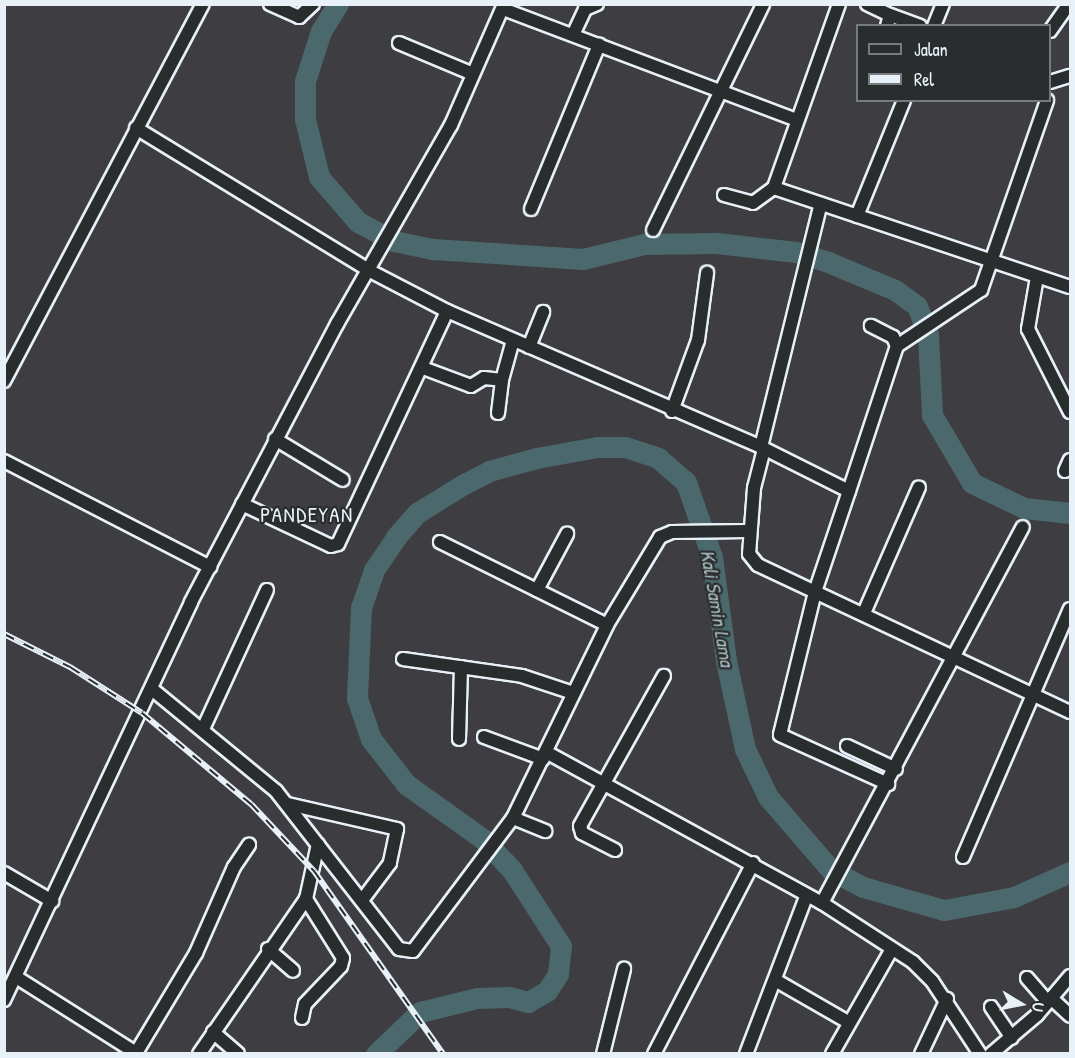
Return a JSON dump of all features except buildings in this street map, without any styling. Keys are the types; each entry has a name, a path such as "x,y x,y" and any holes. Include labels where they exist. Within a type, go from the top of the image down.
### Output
{"street":[{"path":"4,381 202,4"},
{"path":"270,4 299,17 313,4"},
{"path":"573,35 585,9 597,4"},
{"path":"653,230 718,91 763,4"},
{"path":"724,195 753,203 774,188 839,4"},
{"path":"867,4 889,20 910,24"},
{"path":"935,24 943,4"},
{"path":"1051,30 1070,4"},
{"path":"4,1000 210,567 275,439 446,135 504,7 797,120"},
{"path":"399,43 473,74"},
{"path":"531,209 598,45"},
{"path":"1051,87 1071,75"},
{"path":"857,216 903,102"},
{"path":"888,784 780,735 815,591 897,346 976,296 991,262 1046,102"},
{"path":"136,128 370,271 447,311 672,411 762,448 849,491"},
{"path":"774,188 820,206 857,216 1071,287"},
{"path":"820,206 808,246 762,448 748,531 754,562 1071,712"},
{"path":"672,411 698,340 707,273"},
{"path":"1037,277 1028,329 1071,412"},
{"path":"242,504 331,546 338,544 423,368 447,311"},
{"path":"529,347 543,312"},
{"path":"871,326 893,337 897,346"},
{"path":"498,413 502,380 513,340"},
{"path":"423,368 471,386 484,378 502,380"},
{"path":"275,439 344,480"},
{"path":"4,461 210,567"},
{"path":"864,613 920,487"},
{"path":"822,903 888,784 1023,527"},
{"path":"153,690 203,729 288,804 363,899 399,949 412,951 492,849 513,818 607,625 660,537 682,531 748,531"},
{"path":"537,590 567,534"},
{"path":"440,542 607,625"},
{"path":"203,729 267,590"},
{"path":"963,857 1071,609"},
{"path":"403,659 531,678 573,693"},
{"path":"459,739 461,667"},
{"path":"615,850 580,829 600,783 664,676"},
{"path":"484,737 545,756 600,783 753,863 806,897 822,903 892,948 947,999 980,1053"},
{"path":"848,746 896,769"},
{"path":"288,804 399,831 386,871 363,899"},
{"path":"513,818 546,831"},
{"path":"199,1053 268,949 306,900 318,844"},
{"path":"16,977 137,1053 196,953 234,867 249,845"},
{"path":"654,1053 753,863"},
{"path":"4,873 52,901"},
{"path":"746,1053 806,897"},
{"path":"302,1018 305,1004 341,966 343,958 306,900"},
{"path":"832,1053 892,948"},
{"path":"268,949 293,971"},
{"path":"603,1053 624,969"},
{"path":"991,1053 1012,1038 1071,976"},
{"path":"1027,978 1049,1000 1071,1016"},
{"path":"775,980 848,1022"},
{"path":"921,1053 947,999"},
{"path":"991,1007 1012,1038"},
{"path":"213,1032 238,1053"}],"waterway":[{"name":"Kali Samin Lama","path":"338,4 321,31 305,81 305,119 319,177 358,222 394,241 433,249 583,259 644,244 716,243 796,252 828,262 895,290 917,306 928,335 932,415 972,483 1024,508 1070,513"},
{"name":"Kali Samin Lama","path":"376,1054 420,1012 477,998 509,997 528,1002 547,991 558,974 561,946 512,870 483,839 406,784 371,739 357,698 361,608 374,570 396,537 417,513 464,484 489,471 537,458 597,447 625,447 658,458 686,482 712,557 726,661 745,749 768,797 831,870 863,887 944,910 1014,897 1070,872"}],"railway":[{"path":"4,634 70,667 142,713 251,804 314,871 443,1054"}],"district":[{"name":"PANDEYAN","path":"307,515"}]}
